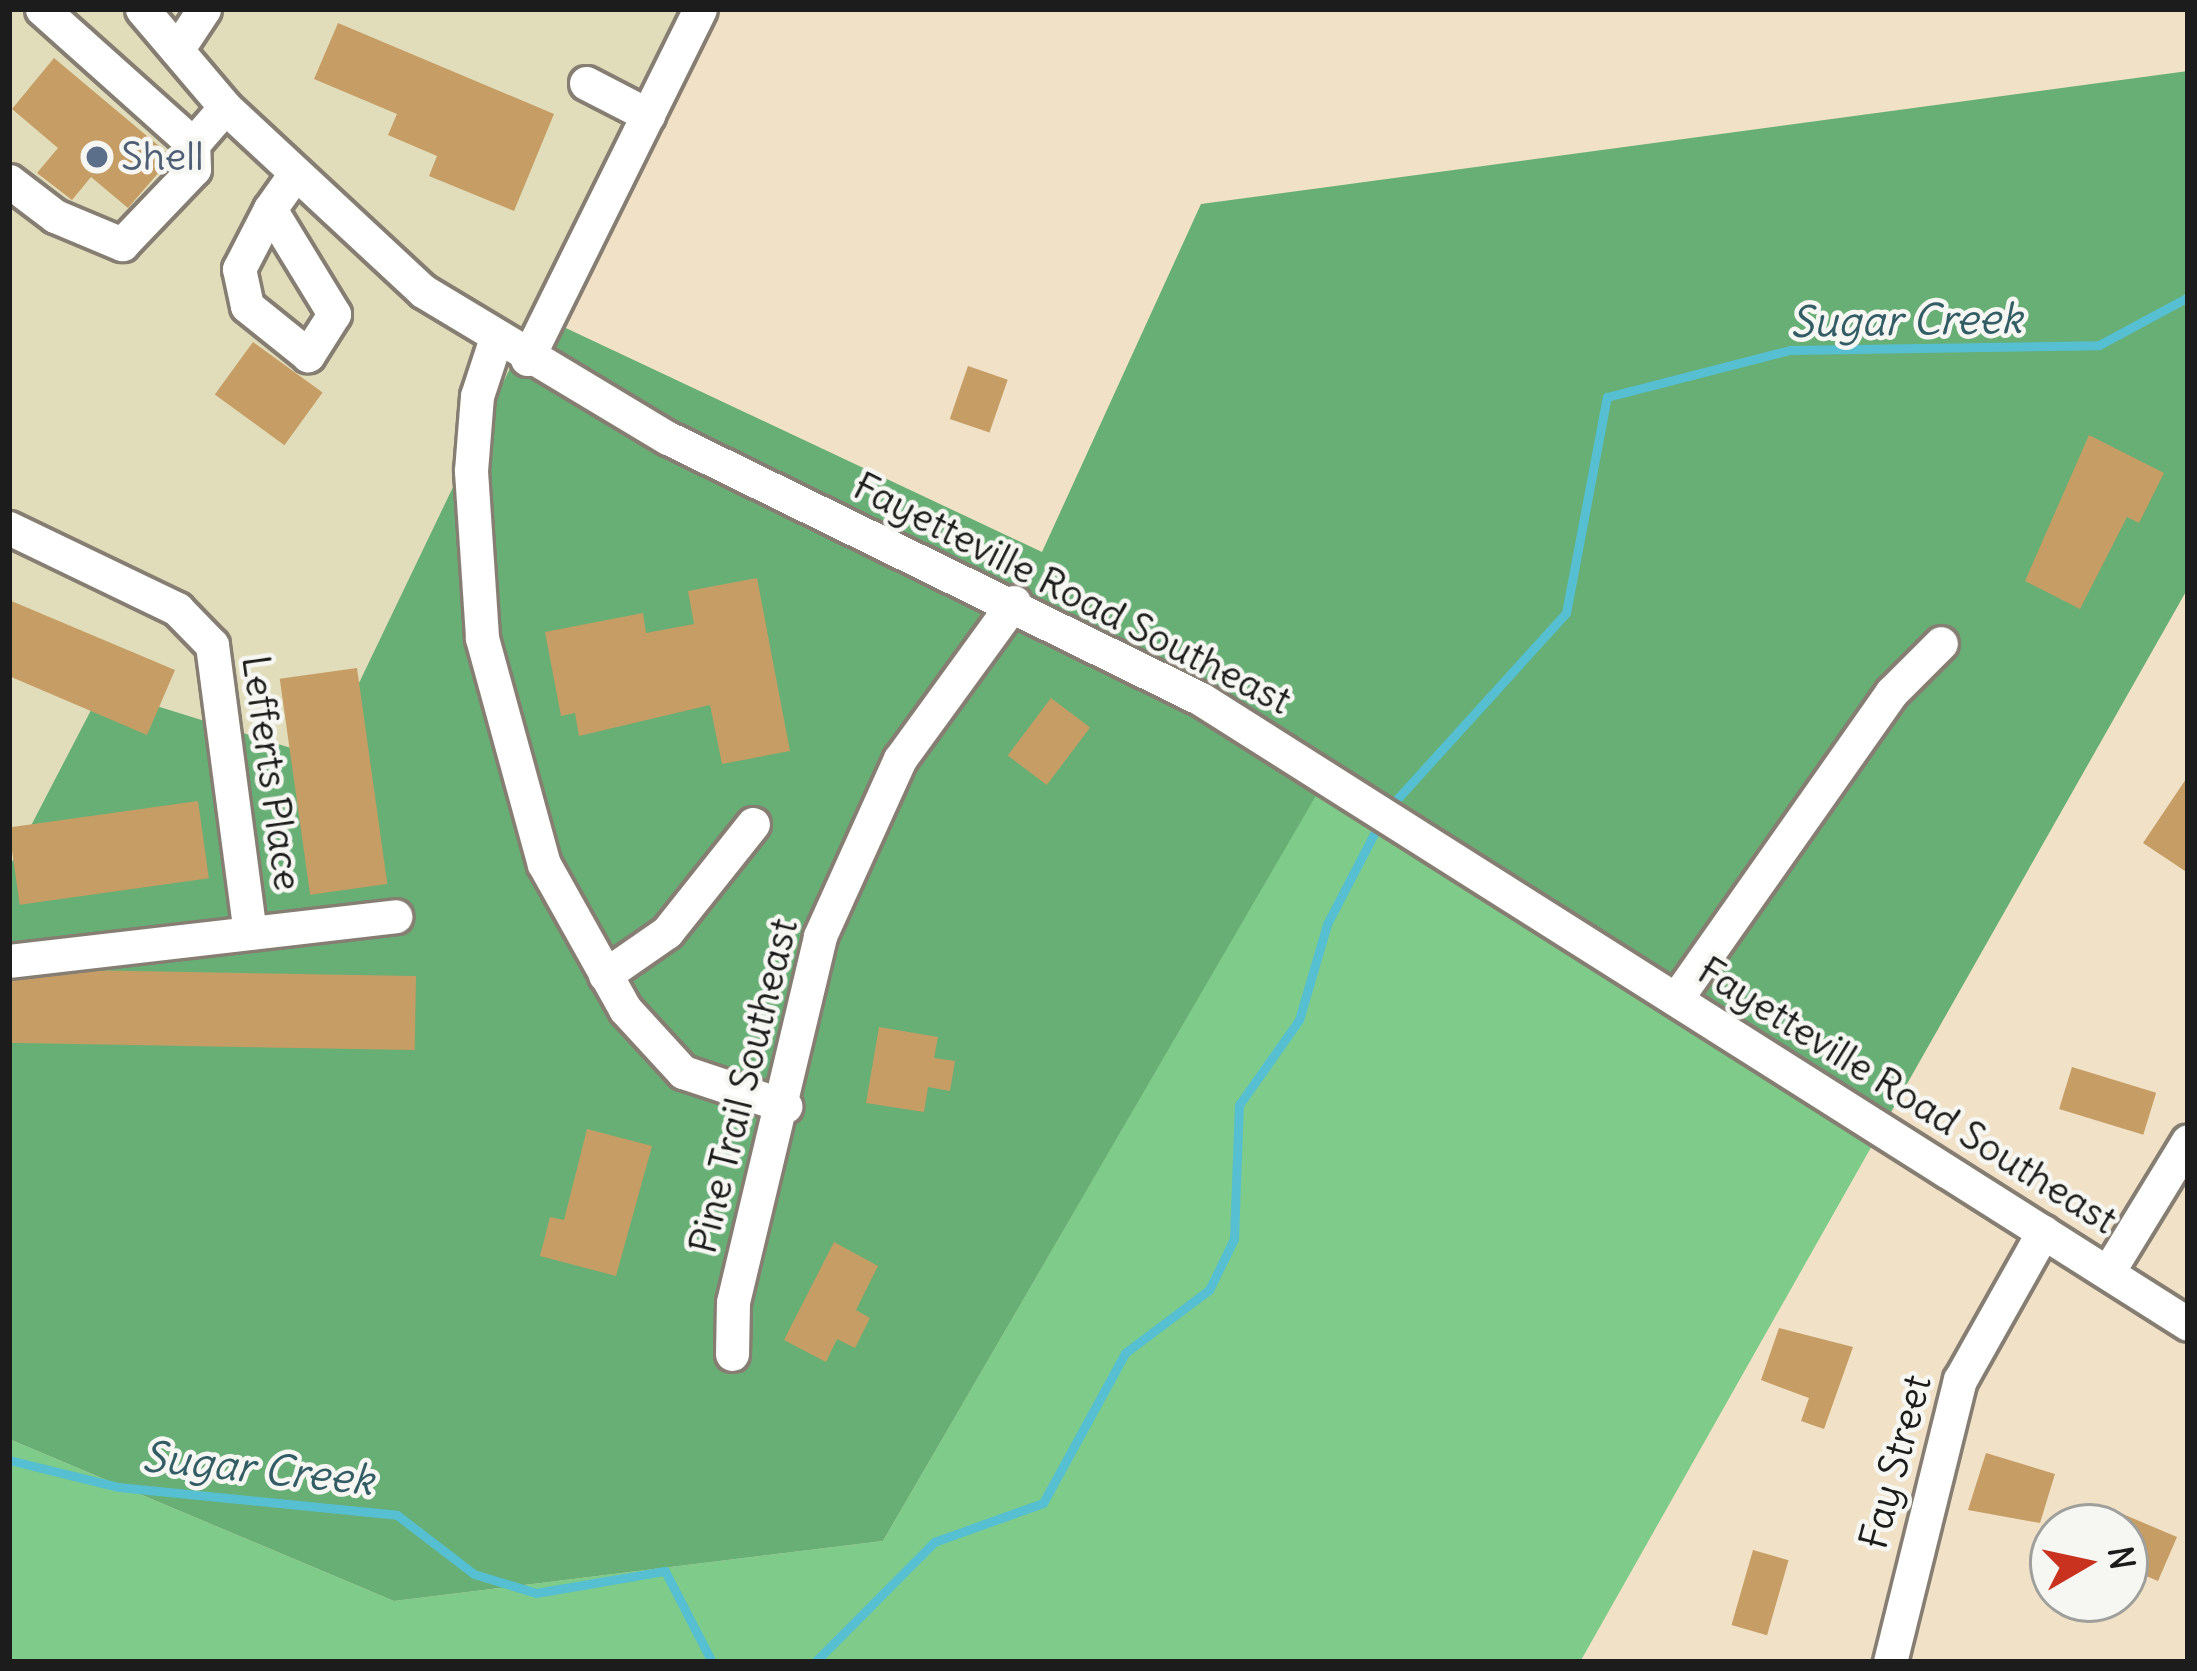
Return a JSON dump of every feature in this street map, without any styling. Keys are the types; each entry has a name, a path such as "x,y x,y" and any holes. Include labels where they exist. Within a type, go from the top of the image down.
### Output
{"street":[{"path":"42,9 193,143"},
{"name":"Fayetteville Road Southeast","path":"142,9 225,106 293,175 423,291 527,358 668,438 1014,602 1201,699 2188,1324"},
{"path":"177,50 204,9"},
{"path":"527,358 700,9"},
{"path":"586,83 648,115"},
{"path":"9,181 55,217 122,244 194,169 193,143 225,106"},
{"path":"270,209 293,175"},
{"path":"496,338 477,396 471,471 482,638 544,864 605,975 682,1072 785,1106"},
{"name":"Lefferts Place","path":"9,528 177,609 212,645 250,933"},
{"name":"Pine Trail Southeast","path":"733,1354 733,1302 785,1106 820,936 900,759 1014,602"},
{"path":"1676,999 1892,692 1941,643"},
{"path":"605,975 667,932 753,824"},
{"path":"9,962 395,916"},
{"path":"2108,1272 2156,1211 2188,1141"},
{"name":"Fay Street","path":"1890,1662 1960,1380 2043,1232"}],"shaded area":[{"path":"9,9 682,9 323,758 9,868"}],"green space":[{"path":"2188,71 2188,588 1882,1128 1336,761 883,1541 394,1601 9,1439 9,868 102,689 323,758 536,314 1042,552 1201,204"},
{"path":"1336,760 1882,1128 1580,1662 9,1662 9,1439 394,1601 883,1541"}],"building":[{"path":"338,23 554,114 514,211 429,176 437,156 388,135 397,114 314,79"},
{"path":"54,58 172,157 128,208 91,177 72,200 37,173 58,148 12,109"},
{"path":"253,342 323,393 284,445 215,395"},
{"path":"968,366 1008,380 989,433 950,419"},
{"path":"2089,435 2164,473 2139,523 2127,517 2080,609 2025,581"},
{"path":"757,578 790,751 722,764 710,705 579,736 575,713 561,716 545,632 643,613 646,633 694,624 688,591"},
{"path":"9,600 175,670 147,735 9,676"},
{"path":"357,668 387,884 310,895 280,679"},
{"path":"1051,698 1090,727 1047,785 1008,756"},
{"path":"2188,776 2188,873 2143,843"},
{"path":"198,801 209,878 20,905 9,828"},
{"path":"9,969 416,976 415,1050 9,1043"},
{"path":"879,1027 938,1037 934,1058 955,1061 950,1091 928,1087 924,1112 866,1103"},
{"path":"2072,1067 2156,1093 2143,1135 2059,1109"},
{"path":"587,1129 652,1146 616,1276 540,1256 550,1217 564,1220"},
{"path":"834,1242 878,1266 856,1310 870,1318 855,1348 837,1339 826,1362 784,1340"},
{"path":"1779,1328 1853,1347 1824,1429 1801,1421 1809,1398 1761,1380"},
{"path":"1986,1453 2055,1474 2046,1503 2029,1503 2029,1521 1968,1510"},
{"path":"2149,1525 2177,1537 2158,1581 2149,1577"},
{"path":"1753,1550 1789,1560 1767,1635 1732,1625"}],"waterway":[{"name":"Sugar Creek","path":"1389,808 1566,613 1607,397 1790,350 2099,345 2188,297"},
{"name":"Sugar Creek","path":"815,1662 934,1542 1043,1503 1125,1353 1209,1290 1234,1239 1239,1105 1299,1020 1327,924 1380,822"},
{"name":"Sugar Creek","path":"9,1460 118,1487 397,1515 474,1574 536,1593 665,1571 712,1662"}],"place":[{"name":"Shell","path":"97,157"}]}
